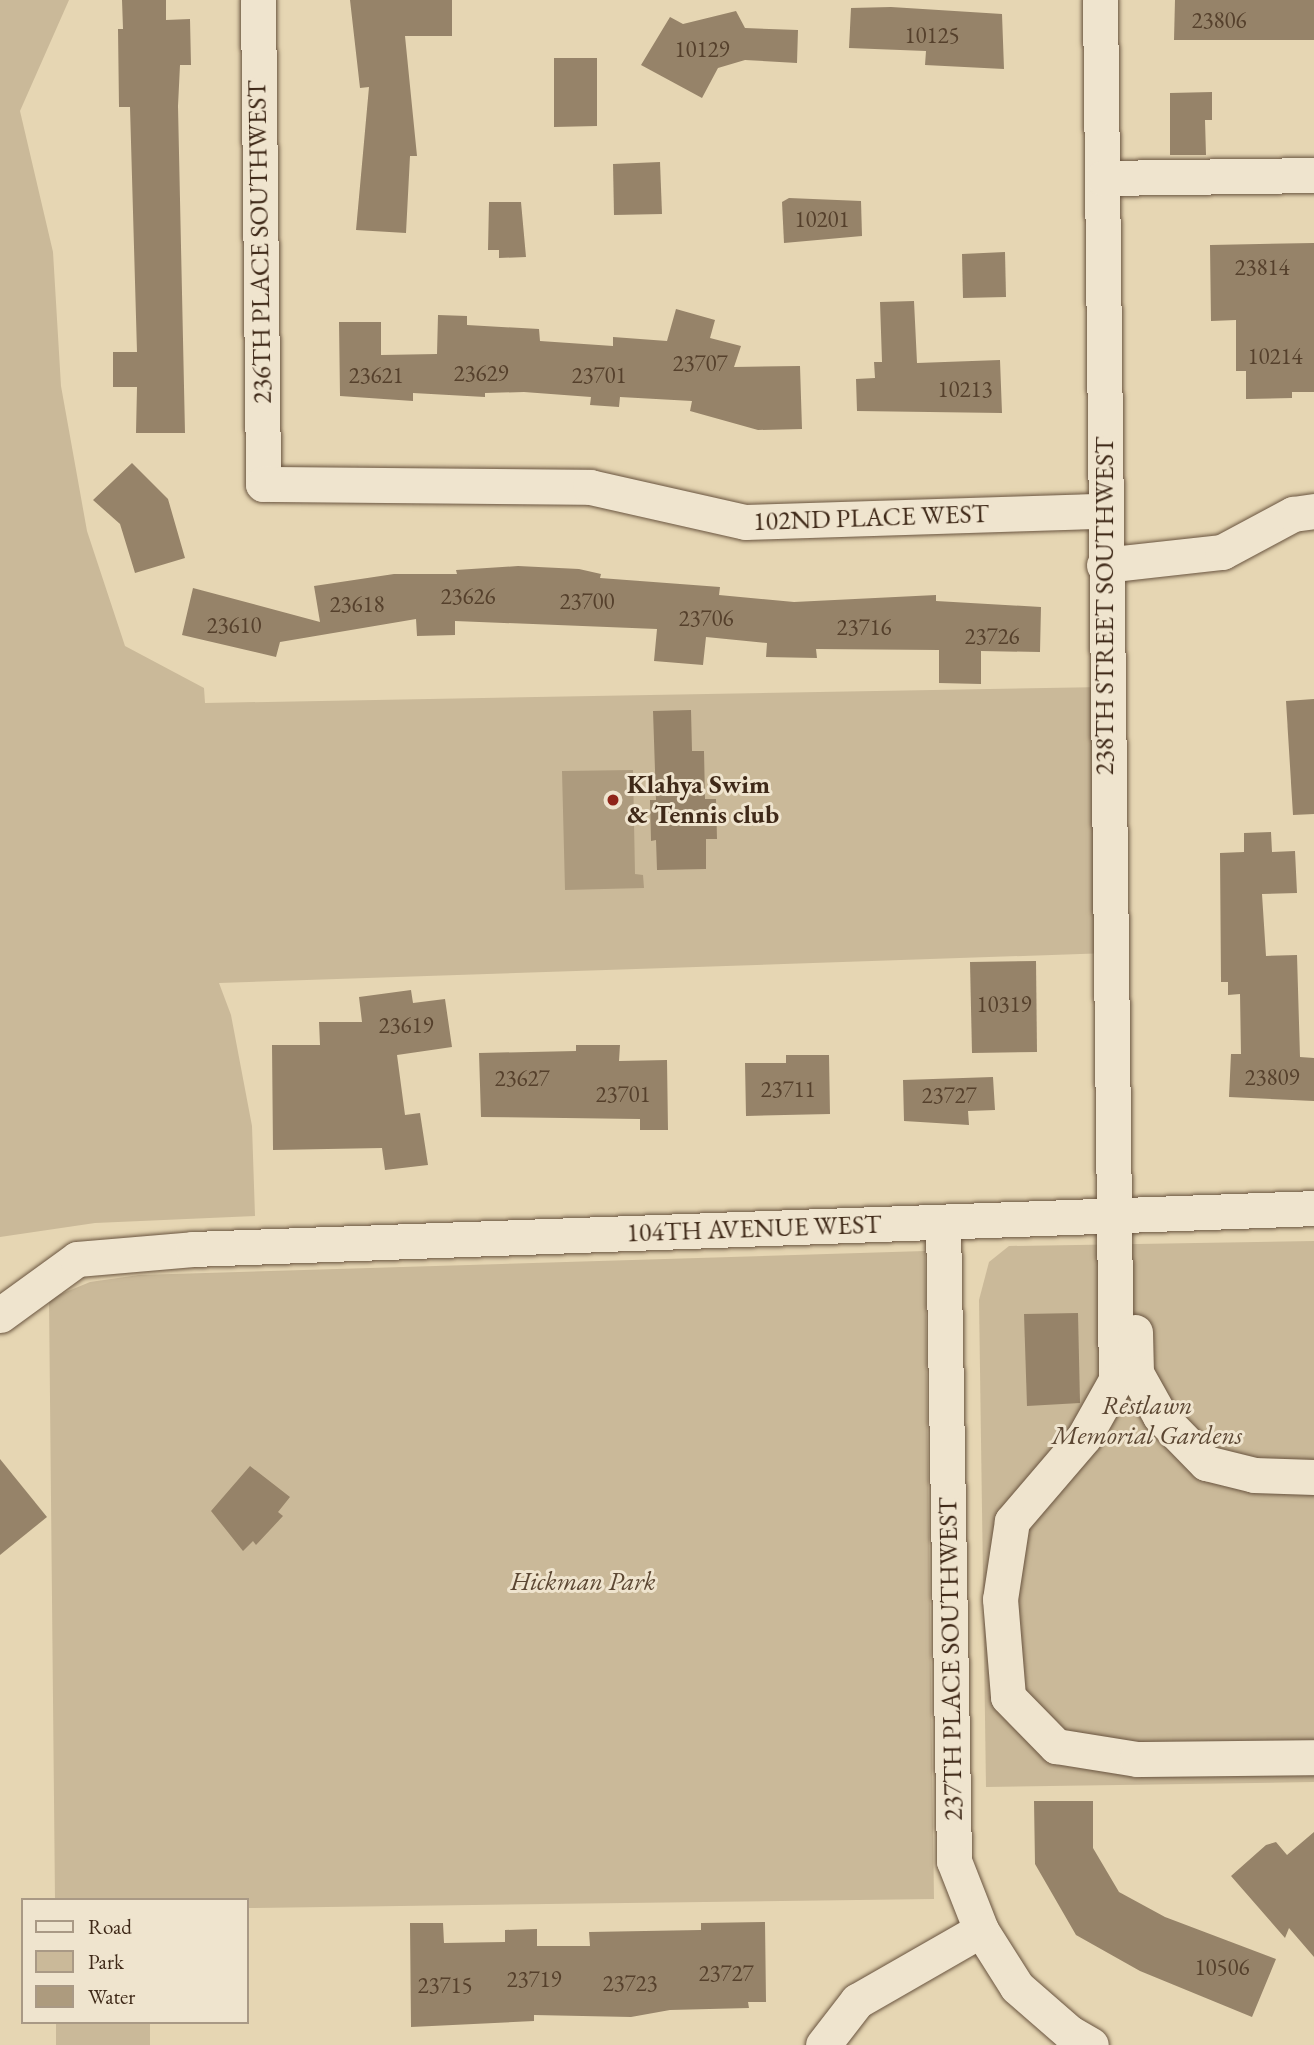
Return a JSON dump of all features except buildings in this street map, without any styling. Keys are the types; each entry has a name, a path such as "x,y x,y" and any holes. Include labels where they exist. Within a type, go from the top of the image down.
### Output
{"street":[{"name":"236TH PLACE SOUTHWEST","path":"258,0 263,484"},
{"name":"238TH STREET SOUTHWEST","path":"1100,0 1104,565 1116,1380 1084,1437 1012,1521 1000,1599 1008,1697 1056,1746 1137,1759 1314,1757"},
{"path":"1103,178 1314,175"},
{"name":"102ND PLACE WEST","path":"263,484 590,487 745,522 1104,511"},
{"path":"1104,565 1222,552 1293,514 1314,511"},
{"name":"104TH AVENUE WEST","path":"0,1315 76,1259 193,1249 943,1222 1112,1212 1314,1208"},
{"path":"1112,1212 1133,1244 1136,1373 1160,1416 1206,1464 1254,1475 1314,1477"},
{"name":"237TH PLACE SOUTHWEST","path":"943,1222 954,1861 981,1930 1017,1987 1070,2033 1091,2045"},
{"path":"823,2045 857,2001 981,1930"}],"green space":[{"name":"Klahya Swim & Tennis club","path":"0,0 69,0 20,111 53,252 61,386 87,531 125,646 204,688 205,703 1105,687 1109,953 219,983 231,1015 252,1126 255,1216 95,1223 0,1237"},
{"name":"Restlawn Memorial Gardens","path":"1314,1241 1314,1782 986,1787 979,1300 989,1262 1009,1246"},
{"name":"Hickman Park","path":"925,1251 934,1899 248,1908 248,1898 55,1898 49,1299 90,1282 139,1275"},
{"path":"56,2024 150,2024 150,2045 56,2045"}],"water":[{"path":"633,770 635,874 643,875 644,888 565,890 562,771"}],"place":[{"name":"Klahya Swim & Tennis club","path":"613,800"}]}
